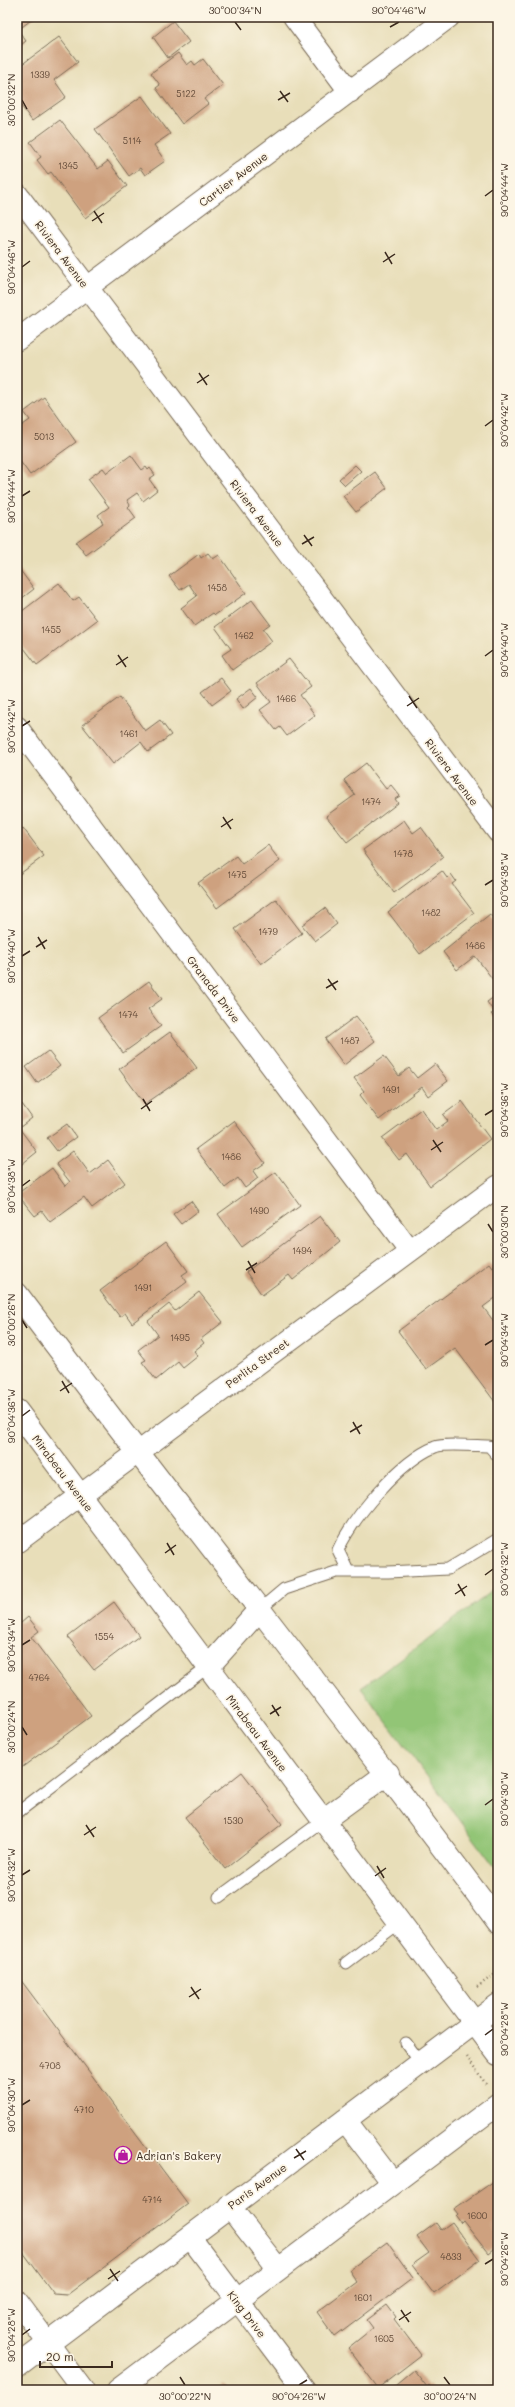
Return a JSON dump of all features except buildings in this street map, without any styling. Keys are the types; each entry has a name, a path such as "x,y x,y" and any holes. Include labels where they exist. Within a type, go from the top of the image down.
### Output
{"street":[{"path":"294,17 350,92"},
{"name":"Cartier Avenue","path":"17,340 449,17"},
{"name":"Riviera Avenue","path":"17,194 498,832"},
{"name":"Granada Drive","path":"17,727 410,1251"},
{"name":"Perlita Street","path":"17,1542 136,1452 498,1186"},
{"path":"17,1294 136,1452 388,1773 498,1922"},
{"name":"Mirabeau Avenue","path":"17,1411 322,1821 498,2054"},
{"path":"208,1667 259,1610"},
{"path":"322,1821 388,1773"},
{"name":"Paris Avenue","path":"17,2367 498,2005"},
{"path":"118,2390 393,2183 493,2096"},
{"path":"345,2120 393,2183"},
{"path":"229,2206 278,2269"},
{"name":"King Drive","path":"190,2237 305,2390"},
{"path":"17,2302 83,2390"}],"lane":[{"path":"348,1571 338,1550 347,1531 380,1490 410,1463 436,1446 490,1446 498,1456"},
{"path":"259,1610 284,1589 336,1572 448,1569 498,1539"},
{"path":"17,1813 208,1667"},
{"path":"219,1897 322,1821"},
{"path":"346,1963 399,1923"},
{"path":"406,2043 421,2063"}],"path":[{"path":"475,1989 498,1972"},
{"path":"466,2057 493,2096"}],"green space":[{"path":"498,1587 498,1871 361,1688"}],"place":[{"name":"Adrian's Bakery","path":"123,2155"}]}
